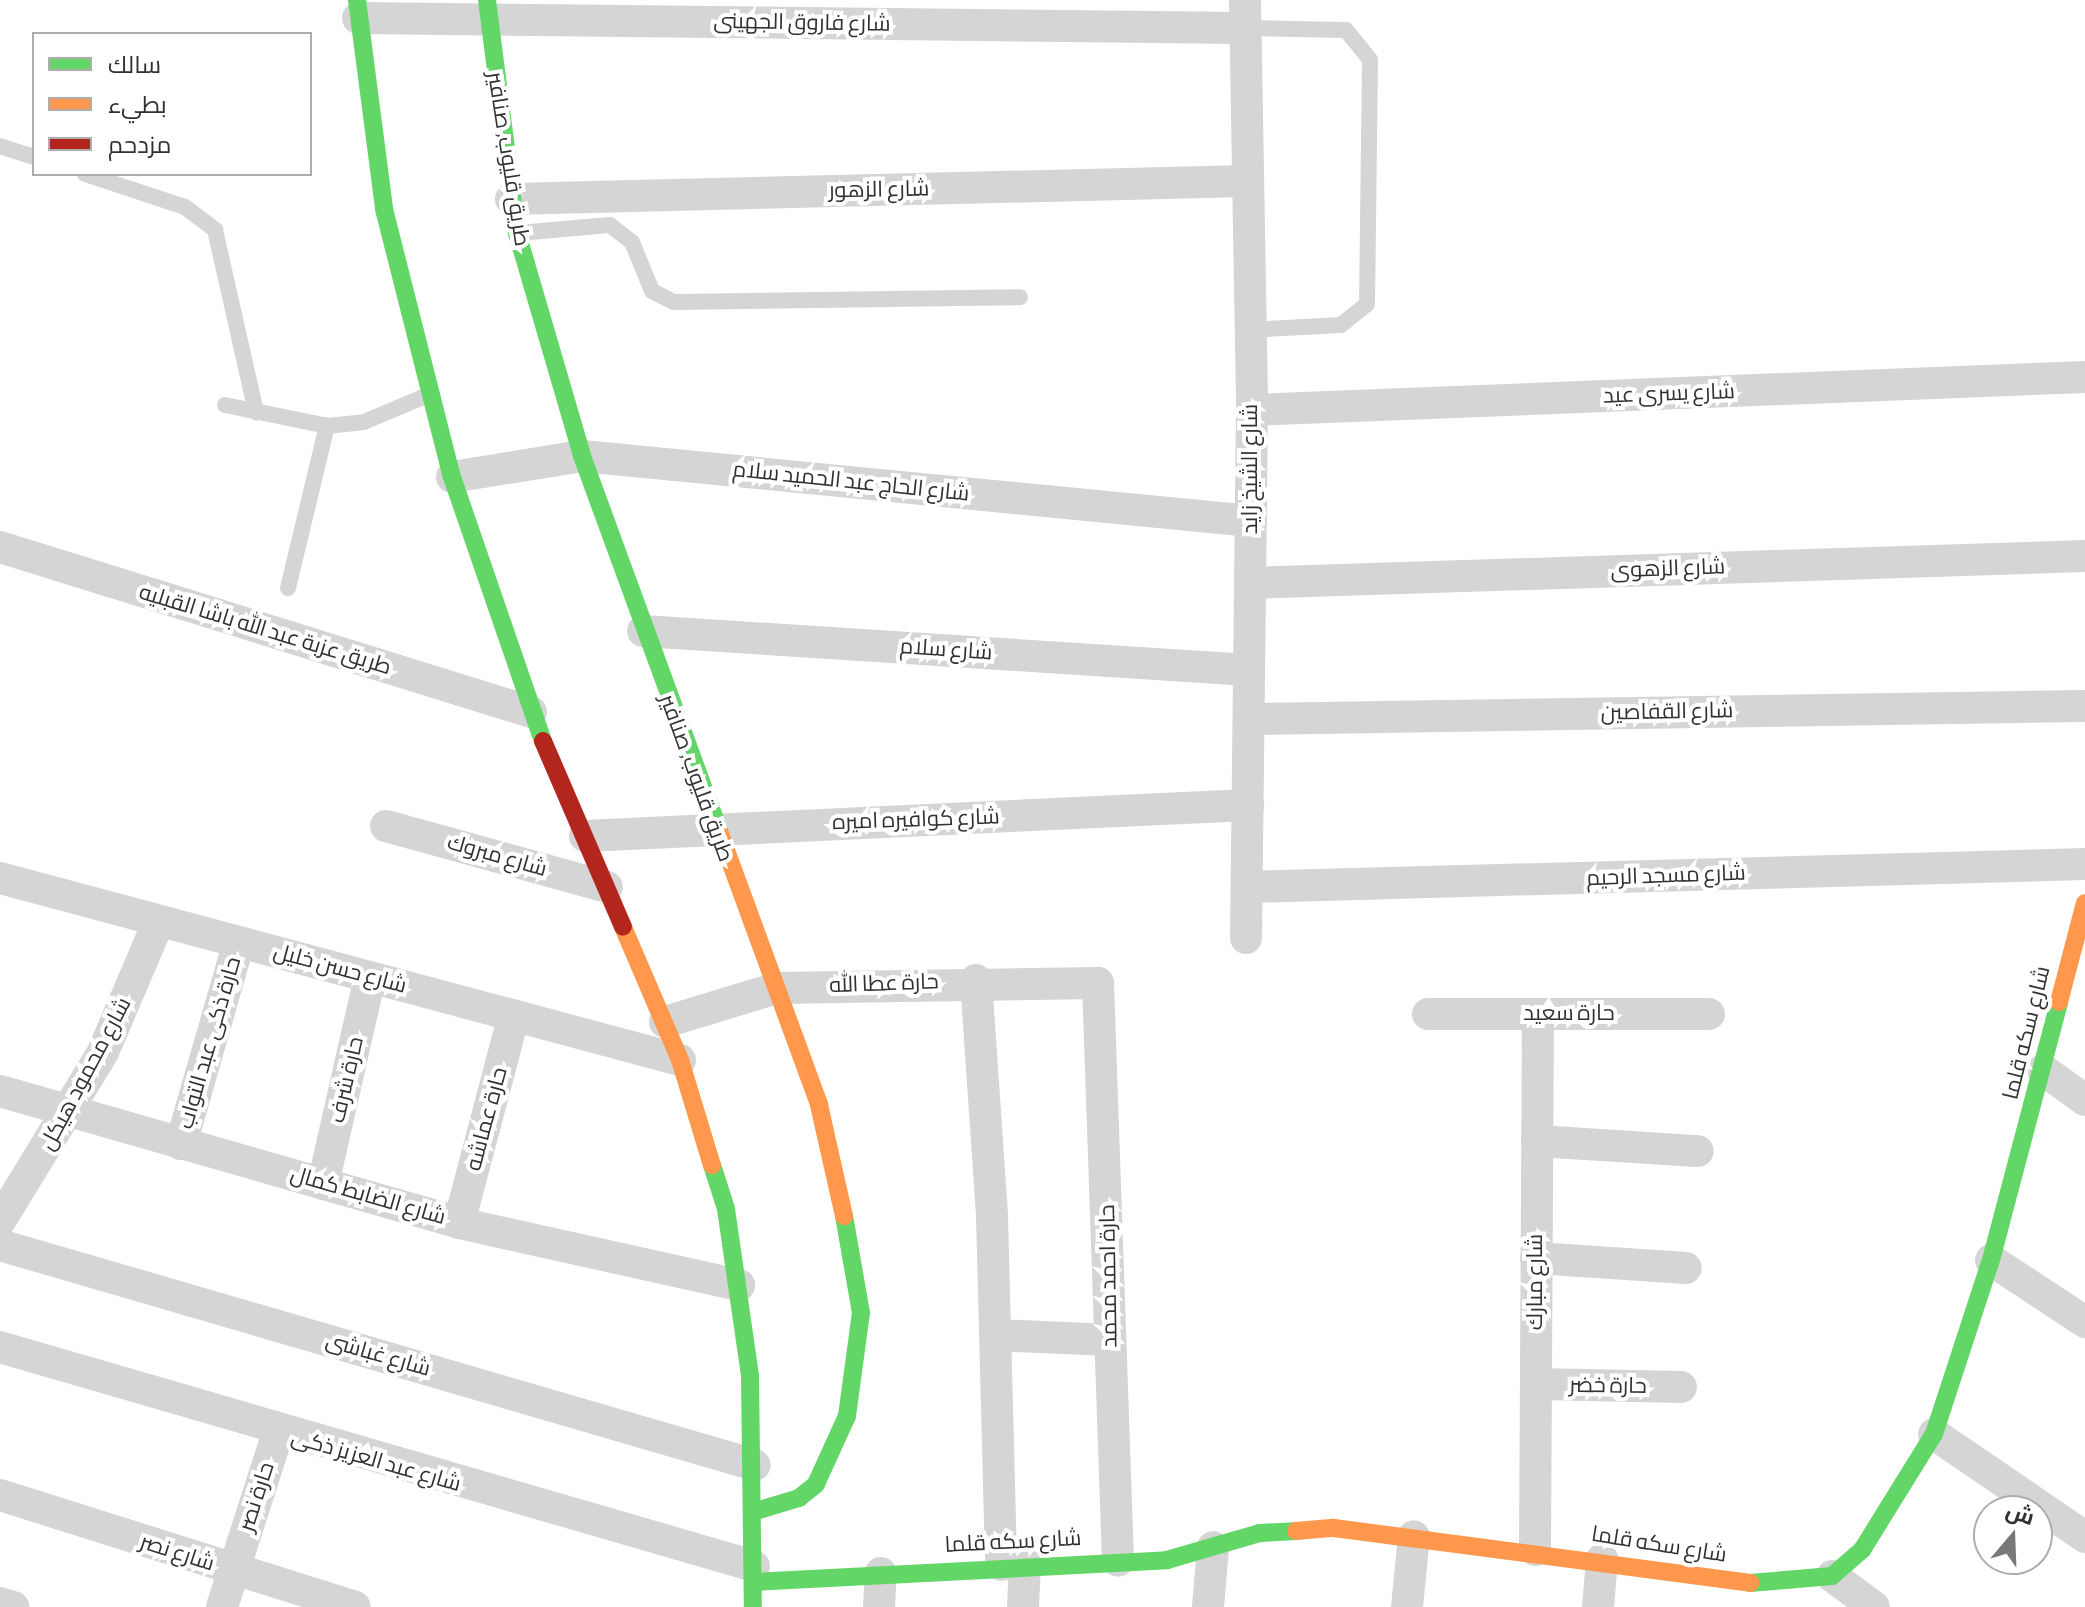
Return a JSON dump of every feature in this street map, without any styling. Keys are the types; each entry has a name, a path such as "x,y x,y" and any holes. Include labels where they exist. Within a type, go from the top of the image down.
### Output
{"street":[{"name":"شارع فاروق الجهينى","path":"358,9 1245,14"},
{"path":"358,9 384,209 428,395 452,477 531,712 680,1060 726,1209 739,1285 755,1465 753,1607"},
{"name":"طريق قليوب, صنافير","path":"488,10 517,233 582,456 712,828 777,988 840,1186 861,1313 847,1416 829,1465 799,1498 756,1511"},
{"name":"شارع الشيخ زايد","path":"1245,14 1252,410 1246,938"},
{"name":"شارع الزهور","path":"511,199 1246,181"},
{"name":"شارع يسرى عيد","path":"1252,410 2085,377"},
{"name":"شارع الحاج عبد الحميد سلام","path":"452,477 582,456 1251,521"},
{"name":"طريق عزبة عبد الله باشا القبليه","path":"0,547 531,712"},
{"name":"شارع الزهوى","path":"1250,583 2085,556"},
{"name":"شارع سلام","path":"643,631 1249,670"},
{"name":"شارع القفاصين","path":"1249,719 2085,706"},
{"name":"شارع كوافيره اميره","path":"585,836 1248,805"},
{"name":"شارع مبروك","path":"386,826 607,887"},
{"name":"شارع مسجد الرحيم","path":"1247,887 2085,864"},
{"name":"شارع حسن خليل","path":"0,878 680,1060"},
{"name":"شارع سكه قلما","path":"754,1574 881,1573 1013,1564 1167,1560 1260,1533 1334,1528 1535,1550 1775,1586 1832,1576 1862,1550 1934,1434 1991,1260 2085,903"},
{"name":"شارع محمود هيكل","path":"0,1221 70,1112 159,921"},
{"name":"حارة ذكى عبد التواب","path":"181,1144 239,942"},
{"name":"حارة شرف","path":"323,1184 370,977"},
{"name":"حارة عطا الله","path":"665,1022 777,988 1090,978 1102,991"},
{"path":"976,980 996,1335 1013,1564 1023,1607"},
{"name":"حارة احمد محمد","path":"1102,991 1118,1561"},
{"name":"حارة سعيد","path":"1428,1014 1709,1014"},
{"name":"شارع مبارك","path":"1535,1550 1538,1014"},
{"name":"حارة عماشه","path":"459,1223 514,1015"},
{"path":"2043,1070 2085,1100"},
{"name":"شارع الضابط كمال","path":"0,1091 459,1223 739,1285"},
{"path":"1537,1141 1698,1151"},
{"name":"شارع غباشى","path":"0,1245 755,1465"},
{"path":"1536,1258 1686,1268"},
{"path":"1991,1260 2085,1322"},
{"path":"996,1335 1110,1340"},
{"name":"شارع عبد العزيز ذكى","path":"0,1347 754,1574"},
{"name":"حارة خضر","path":"1536,1384 1681,1387"},
{"name":"حارة نصر","path":"222,1607 278,1433"},
{"path":"1934,1434 2085,1537"},
{"name":"شارع نصر","path":"0,1495 233,1572 355,1607"},
{"path":"1407,1607 1414,1536"},
{"path":"1208,1607 1213,1547"},
{"path":"1598,1607 1602,1559"},
{"path":"879,1607 881,1573"},
{"path":"1832,1576 1874,1607"},
{"path":"0,1603 13,1607"}],"lane":[{"path":"1245,14 1346,30 1370,60 1367,304 1341,325 1250,330"},
{"path":"0,146 32,156"},
{"path":"91,176 185,207 215,230 256,412"},
{"path":"517,233 610,225 632,242 652,291 674,302 1020,297"},
{"path":"225,405 327,426 364,422 428,395"},
{"path":"288,588 327,426"}],"traffic: fast":[{"path":"357,0 384,209 452,477 543,741"},
{"path":"487,0 517,233 582,456 719,831"},
{"path":"1750,1583 1832,1576 1862,1550 1934,1434 1991,1260 2059,1002"},
{"path":"712,1165 726,1209 750,1376 753,1607"},
{"path":"756,1511 799,1498 816,1484 847,1416 861,1313 844,1216"},
{"path":"754,1582 1167,1560 1260,1533 1296,1531"}],"traffic: slow":[{"path":"719,831 819,1105 844,1216"},
{"path":"2059,1002 2085,903"},
{"path":"623,927 680,1060 712,1165"},
{"path":"1296,1531 1334,1528 1750,1583"}],"traffic: jam":[{"path":"543,741 623,927"}]}
